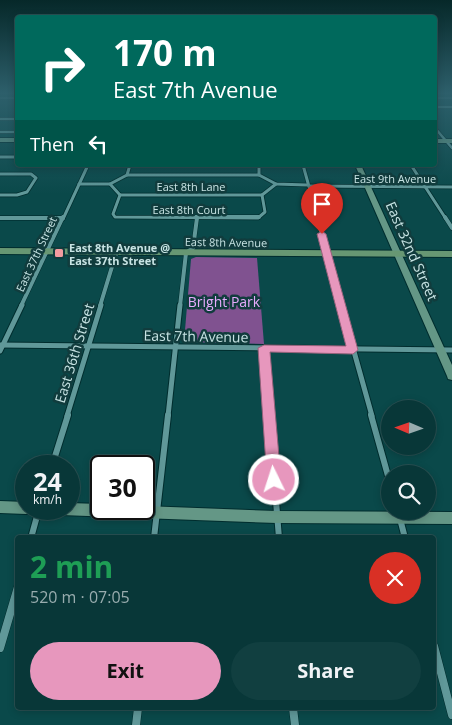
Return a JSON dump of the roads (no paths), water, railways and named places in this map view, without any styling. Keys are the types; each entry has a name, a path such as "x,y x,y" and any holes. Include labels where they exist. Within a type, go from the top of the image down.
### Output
{"main road":[{"name":"East 8th Avenue","path":"0,246 48,249 452,254"},
{"name":"East 8th Avenue","path":"0,251 48,249"},
{"name":"East 8th Avenue","path":"397,252 452,249"}],"street":[{"path":"437,130 449,141 452,148"},
{"path":"0,132 15,132"},
{"path":"0,140 15,140"},
{"path":"0,157 15,157"},
{"name":"East 37th Street","path":"0,351 87,167"},
{"path":"127,175 129,167"},
{"path":"259,167 259,175"},
{"path":"303,167 385,465"},
{"name":"East 32nd Street","path":"359,167 452,376"},
{"path":"412,167 452,228"},
{"path":"0,174 35,176 27,192 0,195"},
{"path":"79,184 110,184 127,175 259,175 276,184 262,195"},
{"path":"110,184 120,195"},
{"name":"East 9th Avenue","path":"276,184 452,187"},
{"name":"East 8th Lane","path":"120,195 262,195"},
{"name":"East 8th Court","path":"120,195 114,214 115,217 197,218 263,216 265,212 262,195"},
{"path":"0,218 63,218"},
{"path":"154,535 175,346 197,218"},
{"name":"East 36th Street","path":"55,455 118,250"},
{"name":"East 7th Avenue","path":"2,345 452,350"},
{"path":"264,348 279,535"},
{"path":"0,507 15,508"},
{"path":"80,510 277,517 381,514"},
{"path":"436,517 452,518"},
{"path":"32,535 37,520"},
{"path":"400,520 404,535"},
{"path":"0,648 15,596"},
{"path":"436,654 452,715"},
{"path":"136,725 138,710"},
{"path":"293,710 294,725"}],"place":[{"name":"East 8th Avenue @ East 37th Street","path":"59,253"}],"park label":[{"name":"Bright Park","path":"224,301"}]}
